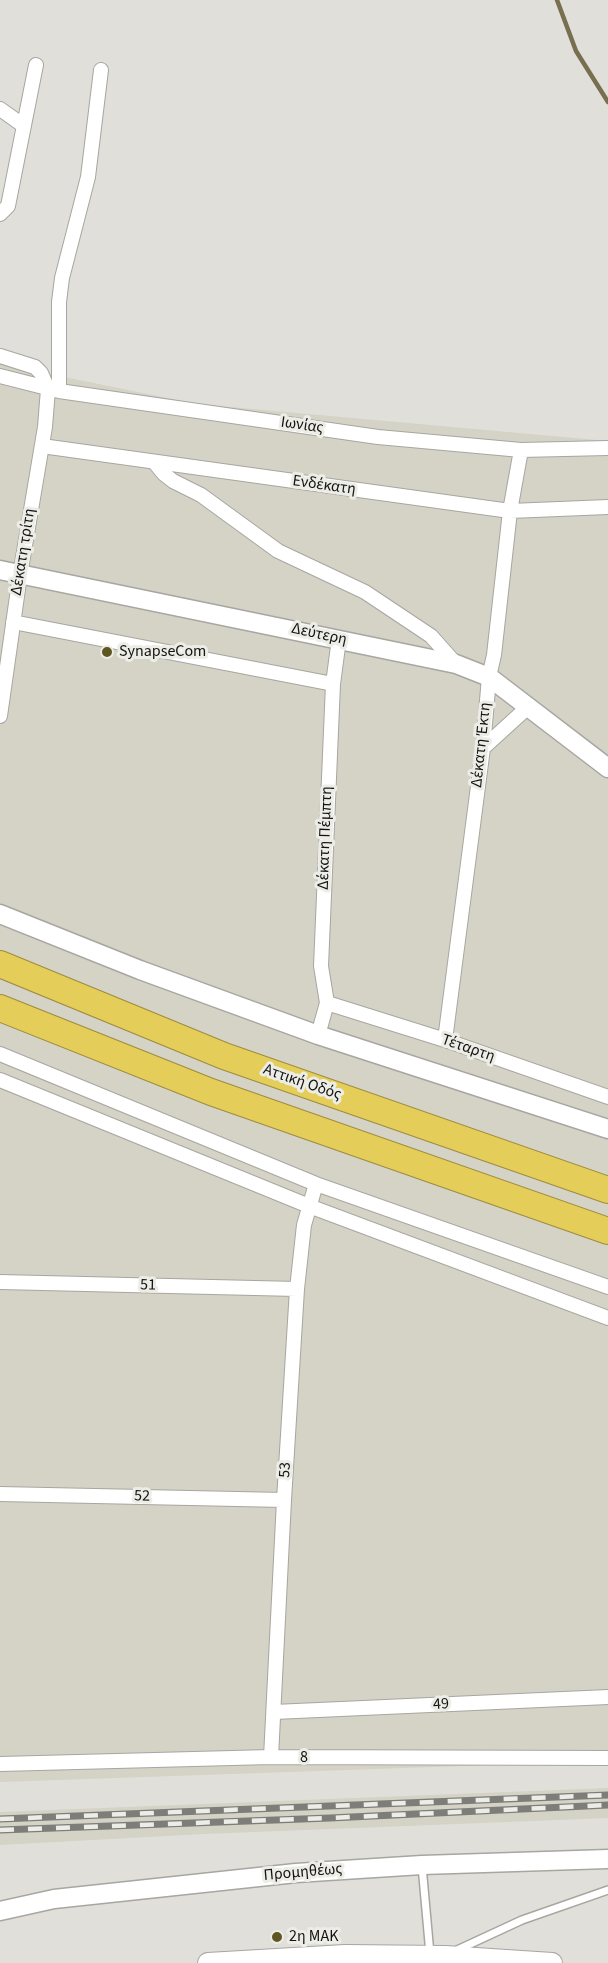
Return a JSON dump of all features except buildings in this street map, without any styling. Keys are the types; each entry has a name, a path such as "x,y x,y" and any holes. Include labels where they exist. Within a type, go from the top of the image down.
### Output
{"highway":[{"name":"Αττική Οδός","path":"0,964 224,1056 608,1190"},
{"path":"0,1008 211,1092 608,1231"}],"main road":[{"path":"208,1963 345,1955 387,1959 437,1956 552,1963"}],"street":[{"path":"0,214 8,206 36,65"},
{"name":"Δέκατη τρίτη","path":"0,716 20,575 54,390 62,278 88,177 101,70"},
{"path":"0,109 24,126"},
{"path":"0,356 35,367 54,390"},
{"name":"Ιωνίας","path":"0,376 54,390 378,437 521,450 608,448"},
{"name":"Ενδέκατη","path":"42,446 510,511 608,507"},
{"name":"Δέκατη Έκτη","path":"445,1040 483,748 489,676 494,655 510,511 521,450"},
{"path":"155,463 173,481 201,495 278,551 365,592 431,636 456,664"},
{"name":"Δεύτερη","path":"0,570 456,664 489,676 608,768"},
{"path":"13,622 333,684"},
{"name":"Δέκατη Πέμπτη","path":"318,1035 327,1003 321,966 333,684 339,639"},
{"path":"483,748 528,707"},
{"path":"0,914 140,970 318,1035 608,1129"},
{"name":"Τέταρτη","path":"327,1003 445,1040 608,1097"},
{"path":"1,1056 316,1184 608,1287"},
{"path":"0,1080 309,1206 608,1318"},
{"name":"53","path":"271,1757 297,1289 304,1225 316,1184"},
{"name":"51","path":"0,1282 297,1289"},
{"name":"52","path":"0,1494 284,1500"},
{"name":"49","path":"274,1712 608,1697"},
{"name":"8","path":"0,1764 271,1757 608,1758"},
{"name":"Προμηθέως","path":"0,1911 54,1899 273,1875 422,1865 608,1859"}],"lane":[{"path":"422,1865 437,1956 522,1920 608,1890"}],"shaded area":[{"path":"0,364 197,404 608,441 608,1761 0,1782"},
{"path":"608,1788 608,1818 204,1834 0,1845 0,1812"}],"waterway":[{"path":"557,0 576,51 608,102"}],"railway":[{"path":"0,1819 608,1795"},
{"path":"0,1830 608,1805"}],"place":[{"name":"SynapseCom","path":"107,652"},
{"name":"2η ΜΑΚ","path":"277,1937"}]}
